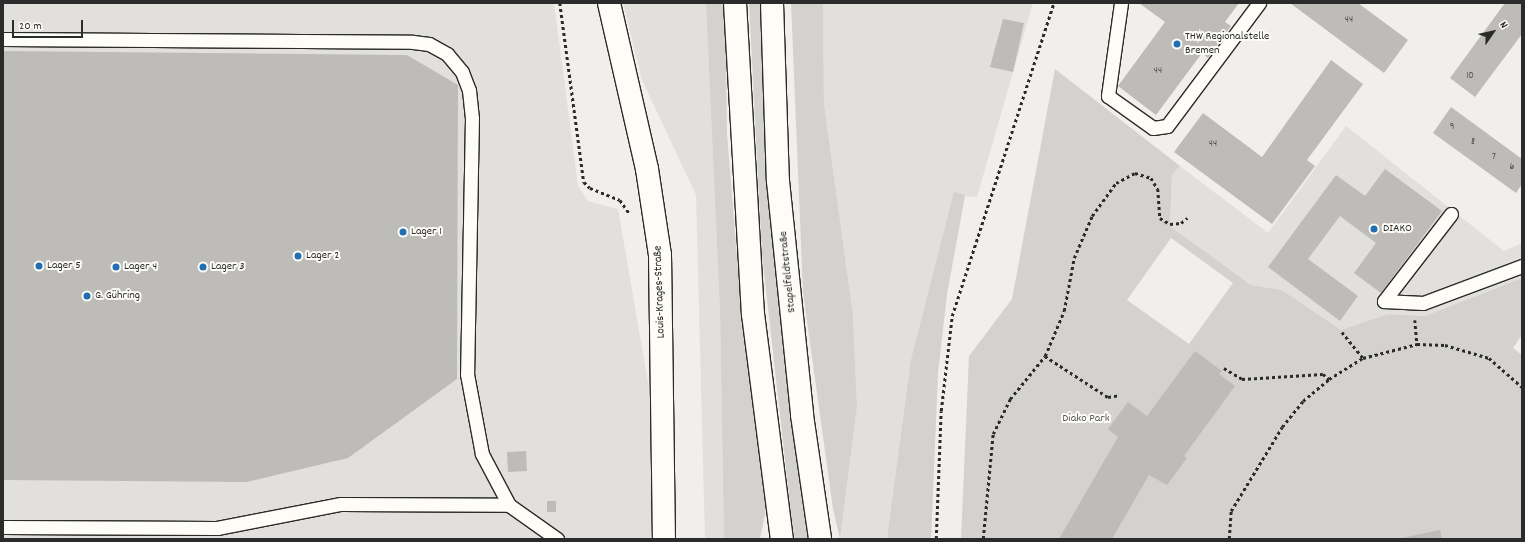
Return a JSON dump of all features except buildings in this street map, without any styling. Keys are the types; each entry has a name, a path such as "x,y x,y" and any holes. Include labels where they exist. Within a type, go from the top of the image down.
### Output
{"main road":[{"name":"Louis-Krages-Straße","path":"609,3 647,169 660,255 664,539"},
{"path":"735,3 753,314 782,539"},
{"name":"Stapelfeldtstraße","path":"772,3 778,181 802,415 820,539"}],"lane":[{"path":"1122,3 1108,96 1153,128 1167,126 1259,3"},
{"path":"3,39 413,42 429,44 447,54 464,78 472,118 467,374 482,454 509,505 557,539"},
{"path":"1451,214 1384,301 1414,305 1522,266"},
{"path":"3,527 217,528 341,504 509,505"}],"path":[{"path":"560,3 584,182 590,188 620,200 631,215"},
{"path":"936,539 940,411 952,316 1054,3"},
{"path":"983,539 993,434 1010,399 1045,356 1064,311 1074,258 1092,216 1116,183 1135,173 1150,178 1158,189 1160,218 1170,224 1181,223 1187,218"},
{"path":"1414,305 1417,344"},
{"path":"1342,332 1363,358"},
{"path":"1229,539 1231,511 1282,427 1303,401 1329,379 1363,358 1417,344 1445,345 1489,358 1522,387"},
{"path":"1045,356 1108,397 1120,395"},
{"path":"1224,368 1242,379 1323,374 1329,379"}],"shaded area":[{"path":"3,3 554,3 578,186 588,201 618,209 658,440 657,539 3,539"},
{"path":"623,3 706,3 720,313 724,539 705,539 696,195 642,80"},
{"path":"823,3 1033,3 977,197 965,196 947,294 938,372 931,539 840,539 857,407 853,315 824,104"},
{"name":"DIAKO","path":"1346,126 1504,251 1522,243 1522,278 1425,316 1388,314 1341,330 1282,290 1251,285 1170,226 1172,175 1180,166 1268,233"}],"green space":[{"path":"706,3 725,3 727,133 740,295 767,504 760,539 724,539 720,313"},
{"path":"749,3 763,3 782,334 811,539 795,539 792,522 762,254"},
{"path":"791,3 823,3 824,104 853,315 857,407 840,539 833,509 803,292"},
{"name":"Diako Park","path":"1055,69 1180,166 1172,175 1170,226 1251,285 1282,290 1341,330 1388,314 1425,316 1522,278 1522,335 1513,348 1522,355 1522,539 961,539 969,356 1012,299","holes":["1171,238 1233,283 1189,344 1127,300"]},
{"path":"954,192 965,195 947,294 938,372 931,539 887,539 911,360"}],"place":[{"name":"THW Regionalstelle Bremen","path":"1177,44"},
{"name":"DIAKO","path":"1374,229"},
{"name":"Lager 1","path":"403,232"},
{"name":"Lager 2","path":"298,256"},
{"name":"Lager 5","path":"39,266"},
{"name":"Lager 4","path":"116,267"},
{"name":"Lager 3","path":"203,267"},
{"name":"G. Gühring","path":"87,296"}]}
